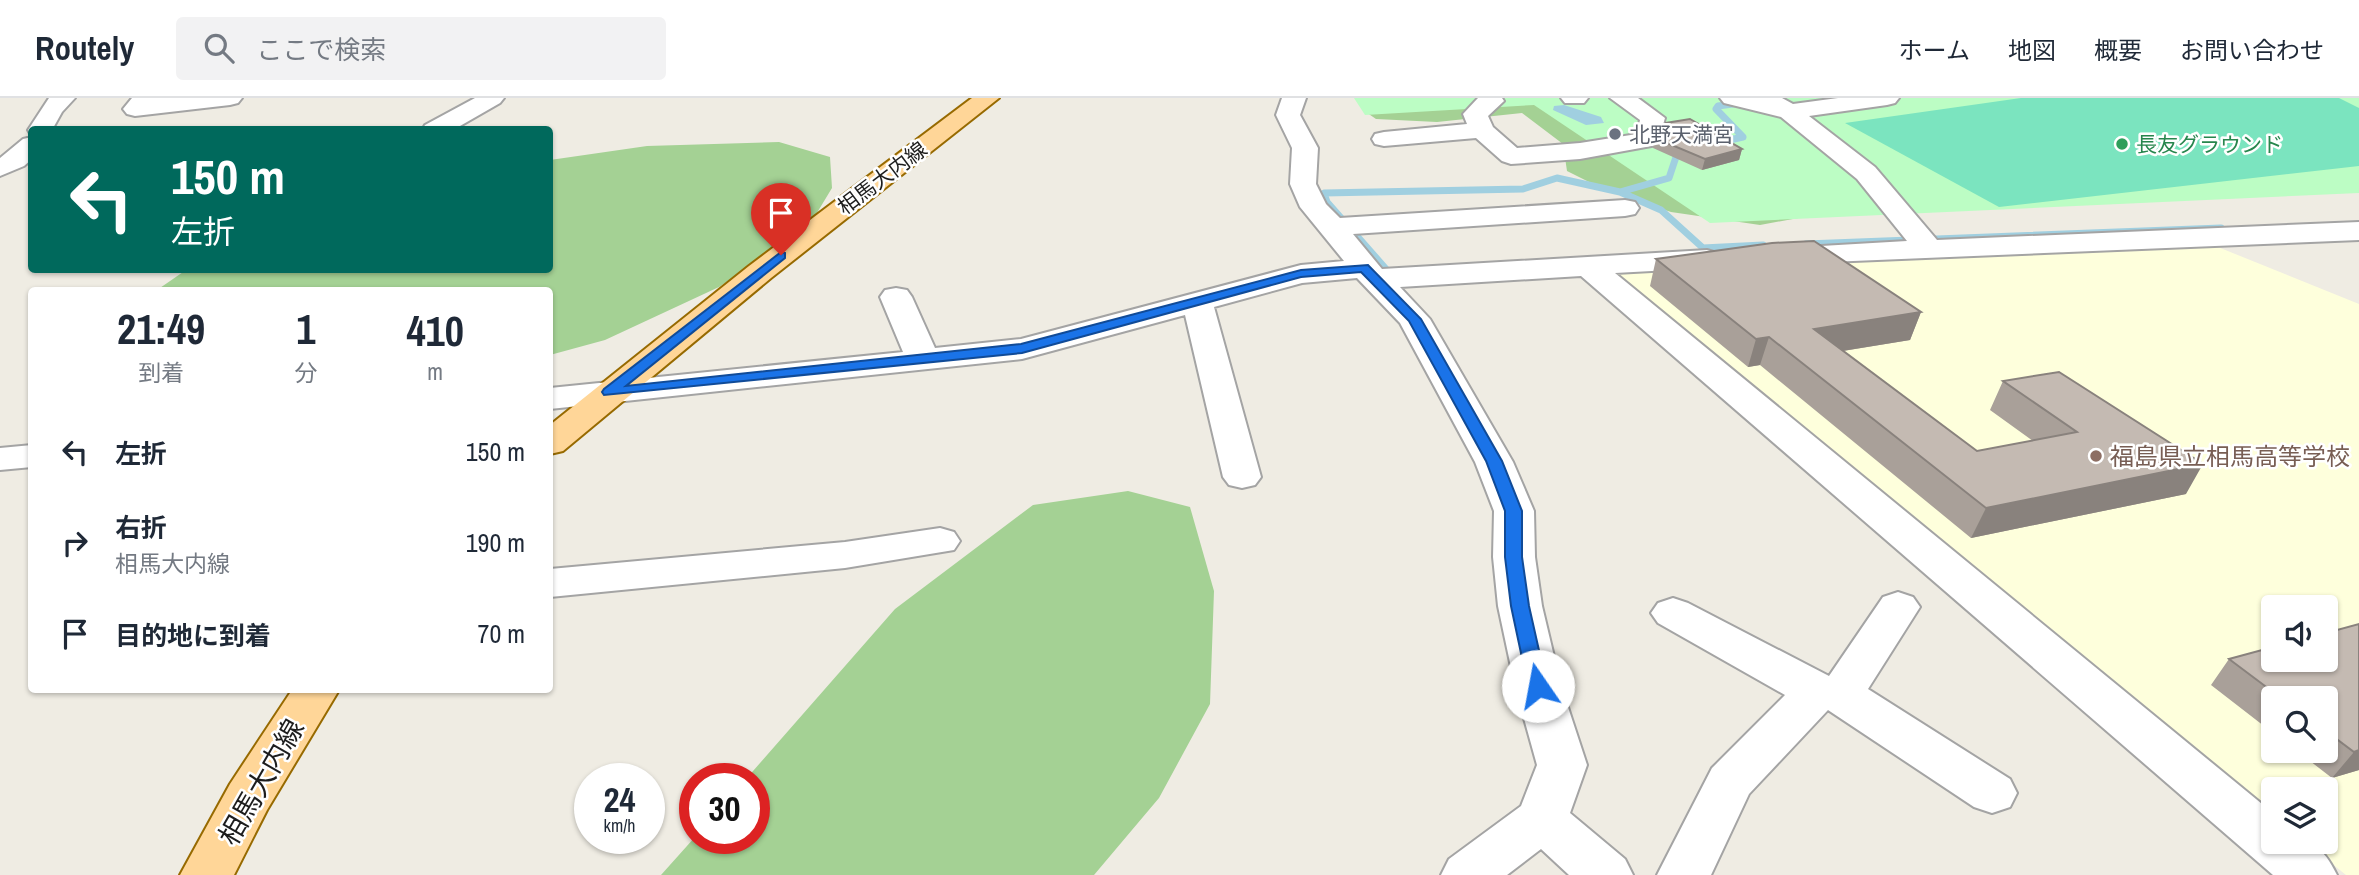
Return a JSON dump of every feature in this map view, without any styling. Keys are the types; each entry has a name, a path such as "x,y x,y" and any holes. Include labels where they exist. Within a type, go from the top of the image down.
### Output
{"main road":[{"name":"相馬大内線","path":"553,440 609,392 760,272 987,98"},
{"name":"相馬大内線","path":"207,875 248,798 314,693"}],"street":[{"path":"42,126 52,108 63,98"},
{"path":"145,98 135,109 230,98"},
{"path":"442,126 492,98"},
{"path":"1294,98 1288,115 1305,148 1303,184 1314,207 1369,274 1414,319 1494,461 1514,511 1514,557 1520,606 1538,686 1562,765 1542,819 1468,875"},
{"path":"1490,98 1492,101 1475,114 1482,130 1511,156 1580,151 1648,140 1653,118 1622,98"},
{"path":"1731,98 1773,104 1887,98"},
{"path":"1773,104 1866,173 1928,248"},
{"path":"1384,139 1482,130"},
{"path":"0,168 15,160 28,148"},
{"path":"0,189 28,178"},
{"path":"553,399 1022,348 1301,274 1369,274 1500,244 1625,208"},
{"path":"1333,227 1500,244 1588,266 1928,248 2359,231"},
{"path":"1588,266 2310,875"},
{"path":"895,297 923,359"},
{"path":"1197,301 1242,477"},
{"path":"0,459 28,456"},
{"path":"553,583 845,555 940,541"},
{"path":"1684,875 1730,782 1829,693 1898,607"},
{"path":"1673,613 1829,693 1992,793"},
{"path":"1542,819 1606,875"}],"shaded area":[{"name":"福島県立相馬高等学校","path":"2208,243 2359,304 2359,875 2346,875 2320,854 2338,854 2338,777 2261,777 2261,806 1608,272"}],"green space":[{"path":"1354,98 2359,98 2359,193 1710,223 1534,105 1365,115"},
{"path":"1552,98 1820,214 1760,225 1671,212 1605,190 1567,171 1563,144 1522,113 1437,122 1376,119 1363,110"},
{"name":"長友グラウンド","path":"2021,98 2339,98 2359,108 2359,166 1999,207 1845,123"},
{"path":"779,142 830,157 832,188 809,226 719,287 605,340 553,354 553,287 161,287 182,273 553,273 553,160 647,146"},
{"path":"1128,491 1190,507 1214,591 1210,704 1159,798 1094,875 661,875 680,854 770,854 770,763 760,763 895,609 1033,505"}],"water":[{"path":"1564,105 1601,117 1604,123 1586,125 1553,110 1554,106"}],"building":[{"path":"1690,119 1742,149 1705,159 1655,138 1662,135 1666,123"},
{"path":"1814,241 1921,312 1814,329 1977,451 2077,432 2003,381 2059,372 2203,464 1986,508 1769,337 1756,339 1656,259 1772,243"},
{"path":"2359,624 2359,750 2354,752 2338,740 2338,686 2265,686 2229,659 2261,650 2261,672 2338,672 2338,630"}],"waterway":[{"path":"1716,143 1743,137 1716,109 1718,106 1740,103"},
{"path":"1620,192 1669,178 1676,157 1684,151"},
{"path":"1386,269 1327,202 1324,193 1523,189 1557,178 1620,192"},
{"path":"1620,192 1661,210 1703,248 1763,245"},
{"path":"1806,244 2221,228"}],"place":[{"name":"北野天満宮","path":"1615,134"},
{"name":"長友グラウンド","path":"2122,144"},
{"name":"福島県立相馬高等学校","path":"2096,456"}],"route":[{"path":"781,255 609,392 1022,348 1301,274 1364,268 1414,319 1494,461 1514,511 1514,557 1520,606 1538,686"}]}
